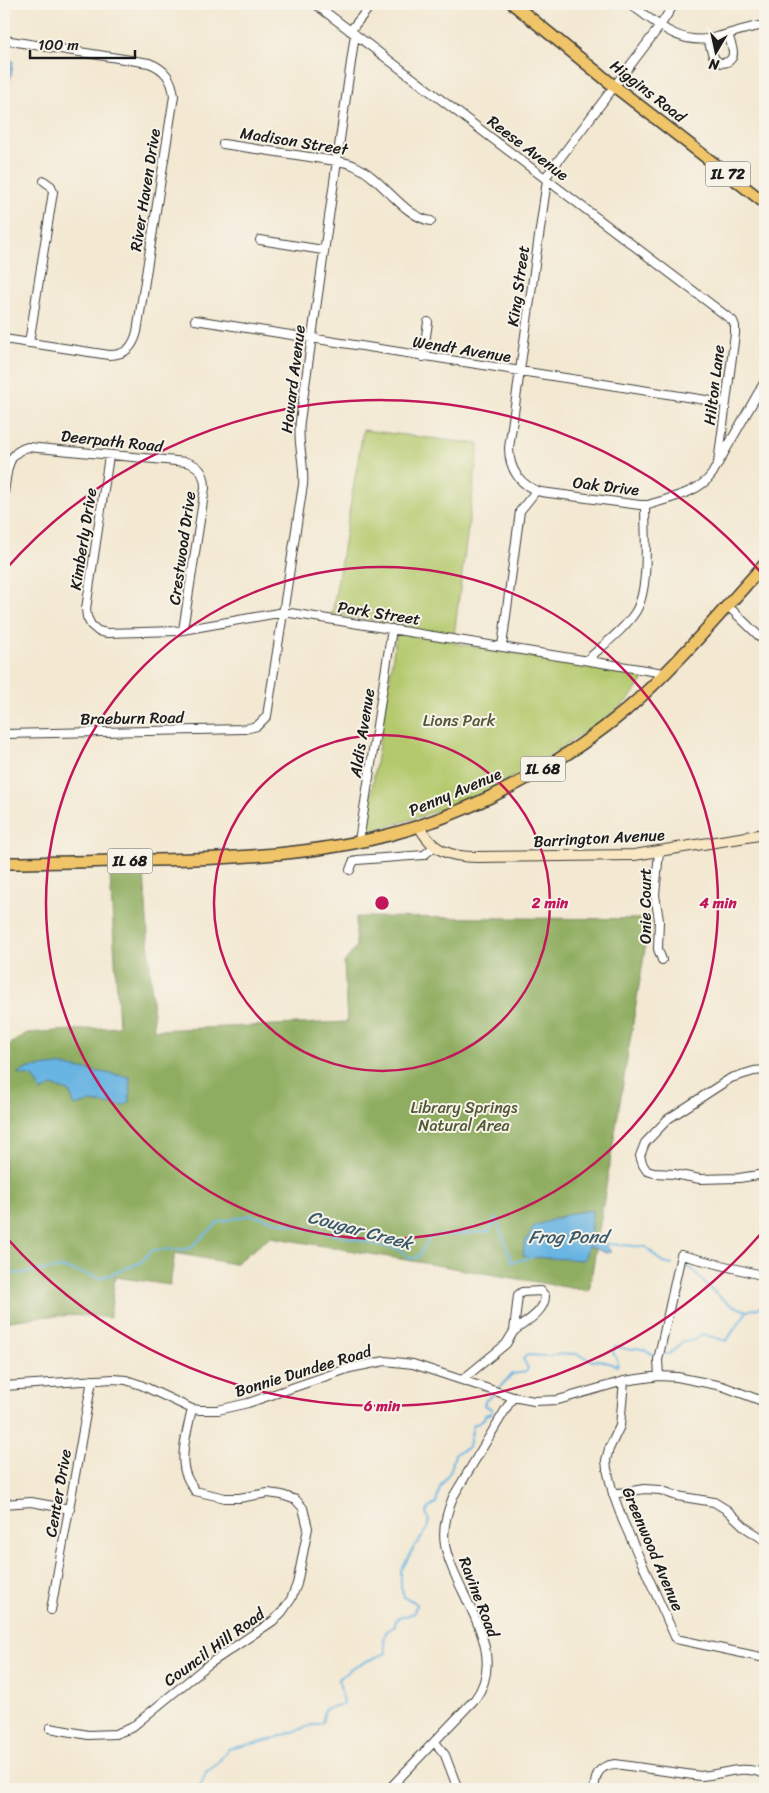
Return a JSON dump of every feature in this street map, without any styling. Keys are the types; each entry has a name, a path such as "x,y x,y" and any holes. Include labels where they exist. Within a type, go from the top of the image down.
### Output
{"main road":[{"name":"Higgins Road","path":"513,4 614,86 765,203"},
{"name":"Penny Avenue","path":"4,863 255,857 303,852 359,841 419,826 457,812 551,765 615,719 664,673 765,564"}],"street":[{"name":"Reese Avenue","path":"315,4 726,315"},
{"path":"352,32 372,4"},
{"path":"630,4 672,34 684,38 708,39 749,27 765,25"},
{"name":"King Street","path":"536,491 516,475 509,460 546,179 660,26 674,4"},
{"name":"Howard Avenue","path":"260,724 266,718 269,709 303,486 304,472 299,431 352,32"},
{"path":"708,39 716,59 720,63 726,63 731,59 733,53 728,34"},
{"name":"River Haven Drive","path":"4,40 149,63 165,72 174,93 133,345 123,353 110,355 4,339"},
{"name":"Madison Street","path":"223,144 350,164 359,168 418,217 431,221"},
{"path":"29,342 53,192 44,181"},
{"path":"260,240 323,250"},
{"name":"Hilton Lane","path":"718,463 735,329 733,322 726,315"},
{"name":"Wendt Avenue","path":"195,320 725,403"},
{"path":"423,356 428,322"},
{"name":"Oak Drive","path":"536,491 645,505 699,486 708,479 718,463 765,380"},
{"name":"Deerpath Road","path":"4,492 10,460 18,450 33,447 109,456 186,462 192,464 200,471"},
{"name":"Kimberly Drive","path":"91,625 86,609 109,456"},
{"name":"Crestwood Drive","path":"184,630 205,488 204,478 200,471"},
{"path":"502,646 520,511 536,491"},
{"path":"587,660 627,622 639,605 644,579 645,505"},
{"path":"728,605 765,642"},
{"name":"Park Street","path":"91,625 98,631 107,633 170,632 284,612 664,673"},
{"name":"Aldis Avenue","path":"359,841 392,629"},
{"name":"Braeburn Road","path":"4,734 245,729 260,724"},
{"name":"Barrington Avenue","path":"419,826 426,839 435,846 454,855 476,858 625,855 659,852 765,834"},
{"path":"350,870 353,862 357,860 424,855 435,846"},
{"name":"Onie Court","path":"659,852 655,895 659,920 658,949 662,960"},
{"path":"765,1070 754,1070 732,1078 668,1119 645,1143 640,1156 647,1171 654,1174 674,1174 700,1179 738,1178 765,1174"},
{"path":"658,1376 661,1341 681,1255 765,1276"},
{"path":"462,1380 506,1344 514,1331 544,1305 545,1296 541,1291 531,1291 518,1295 514,1331"},
{"name":"Bonnie Dundee Road","path":"4,1386 92,1380 126,1380 192,1409 208,1411 231,1408 350,1368 385,1361 413,1364 513,1397 534,1402 558,1400 624,1381 658,1376 677,1377 722,1386 765,1402"},
{"name":"Center Drive","path":"51,1610 92,1380"},
{"name":"Greenwood Avenue","path":"624,1381 620,1426 606,1460 613,1494 623,1521 676,1639 765,1658"},
{"name":"Ravine Road","path":"389,1789 436,1742 479,1693 486,1672 486,1654 479,1627 445,1546 444,1531 448,1508 453,1497 513,1397"},
{"name":"Council Hill Road","path":"50,1728 88,1735 115,1734 131,1728 202,1669 238,1643 273,1622 292,1599 297,1584 308,1528 303,1508 296,1500 282,1495 268,1493 239,1498 225,1498 195,1491 186,1475 184,1452 192,1409"},
{"path":"613,1494 644,1489 660,1490 677,1496 714,1502 727,1510 746,1528 765,1540"},
{"path":"4,1504 31,1502 70,1509"},
{"path":"436,1742 445,1755 459,1789"},
{"path":"594,1789 596,1776 601,1769 607,1765 615,1764 700,1776 739,1769 765,1774"}],"green space":[{"name":"Lions Park","path":"363,430 479,444 453,643 640,674 643,680 629,699 606,718 507,781 430,813 374,830 369,828 367,820 398,624 332,614"},
{"name":"Library Springs Natural Area","path":"144,873 154,1030 347,1022 344,963 356,947 356,917 650,919 589,1291 271,1237 234,1264 175,1253 170,1285 115,1277 110,1318 57,1316 4,1322 4,1048 27,1033 119,1027 110,875"}],"water":[{"path":"4,55 13,61 6,95 4,126"},
{"path":"58,1065 130,1077 130,1102 124,1106 89,1102 75,1106 69,1091 52,1086 41,1092 33,1077 17,1074 29,1068"},
{"name":"Frog Pond","path":"592,1210 590,1240 606,1244 611,1252 606,1253 588,1246 584,1260 527,1257 523,1255 524,1245 534,1226 572,1213"}],"waterway":[{"name":"Cougar Creek","path":"4,1275 63,1268 101,1278 140,1263 152,1250 189,1249 219,1222 250,1215 400,1250 410,1259 418,1257 430,1237 490,1231 496,1218 512,1262 533,1257"},
{"name":"Cougar Creek","path":"598,1243 646,1247 663,1263 672,1265"},
{"path":"684,1267 692,1269 707,1286 729,1304 747,1311 765,1306"},
{"path":"665,1354 669,1354 683,1342 695,1340 702,1334 727,1341 747,1311"},
{"path":"500,1387 512,1374 526,1372 528,1368 523,1359 527,1355 575,1354 592,1361 600,1360 617,1366 618,1362 613,1353 615,1346 630,1350 637,1348 653,1355"},
{"path":"190,1789 201,1785 206,1772 216,1765 228,1749 270,1740 322,1723 325,1709 343,1704 339,1679 353,1667 386,1653 384,1641 386,1632 394,1626 397,1619 414,1613 416,1605 413,1601 404,1597 401,1587 401,1571 414,1547 427,1530 429,1519 426,1514 429,1508 436,1503 440,1487 451,1470 455,1454 469,1447 473,1425 481,1422 485,1415 491,1413 492,1409 484,1405 485,1401 493,1395"}]}
